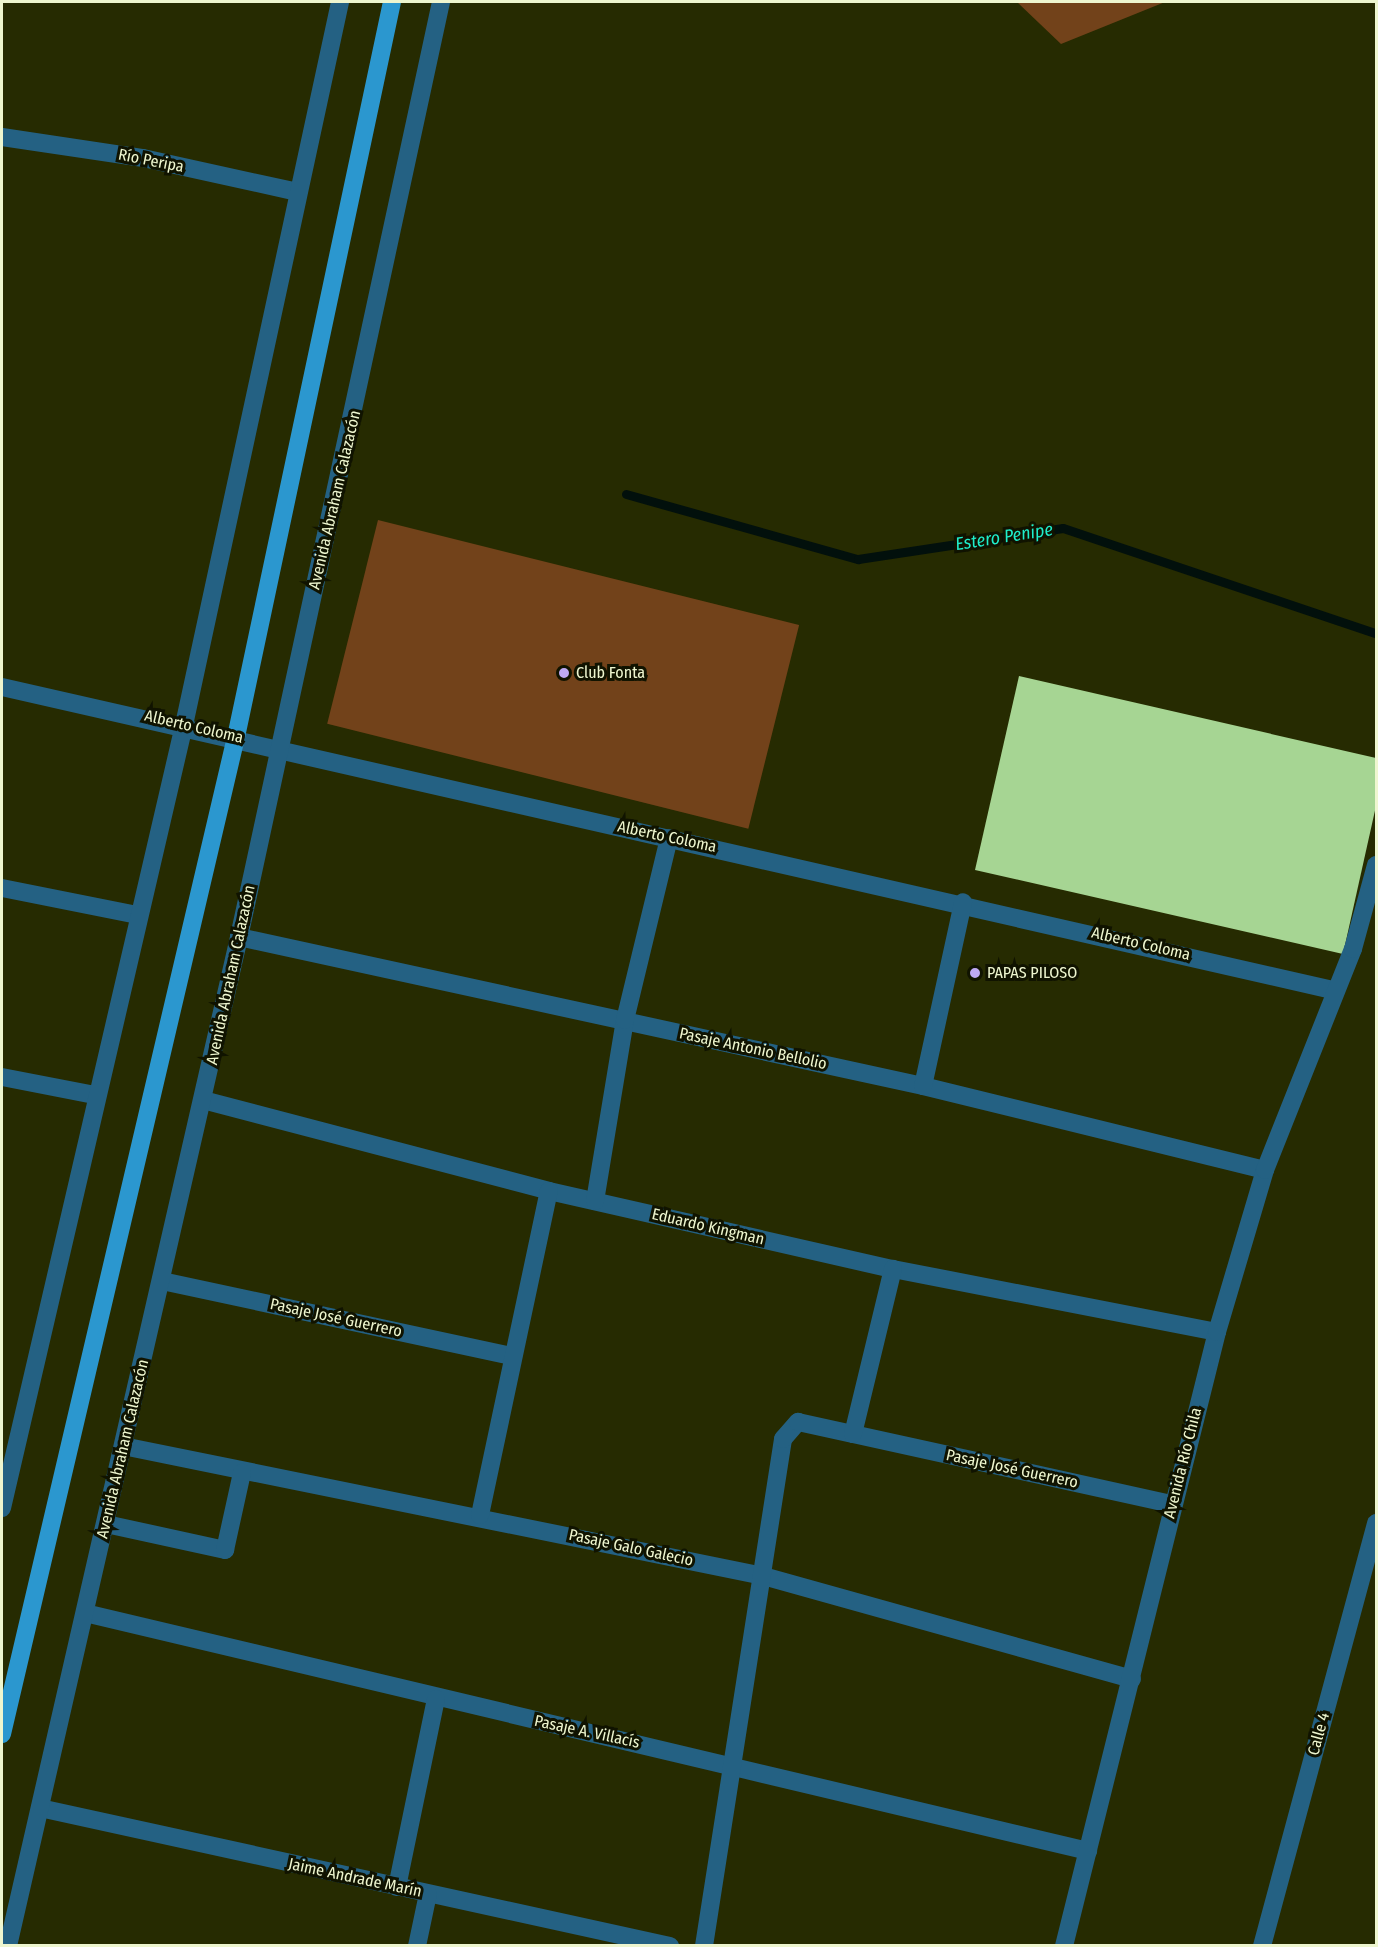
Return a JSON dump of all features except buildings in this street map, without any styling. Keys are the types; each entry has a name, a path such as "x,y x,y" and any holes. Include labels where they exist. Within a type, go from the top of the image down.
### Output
{"main road":[{"path":"2,1734 236,737 392,2"}],"street":[{"path":"2,1508 95,1095 184,725 338,2"},
{"name":"Avenida Abraham Calazacón","path":"8,1946 203,1100 441,2"},
{"name":"Río Peripa","path":"2,137 143,158 298,192"},
{"name":"Alberto Coloma","path":"2,687 184,725 669,838 963,902 1332,990"},
{"path":"595,1201 625,1020 669,838"},
{"name":"Avenida Río Chila","path":"1064,1946 1132,1679 1172,1504 1217,1332 1265,1170 1332,990 1353,949 1377,865"},
{"path":"2,888 137,915"},
{"path":"922,1086 963,902"},
{"name":"Pasaje Antonio Bellolio","path":"239,937 922,1086 1265,1170"},
{"path":"2,1077 95,1095"},
{"name":"Eduardo Kingman","path":"203,1100 549,1191 893,1269 1217,1332"},
{"path":"480,1515 511,1356 549,1191"},
{"path":"853,1434 893,1269"},
{"name":"Pasaje José Guerrero","path":"162,1281 511,1356"},
{"name":"Pasaje José Guerrero","path":"704,1946 736,1764 787,1430 798,1422 1172,1504"},
{"name":"Pasaje Galo Galecio","path":"123,1446 242,1473 480,1515 763,1576 1132,1679"},
{"path":"106,1524 225,1550 242,1473"},
{"name":"Calle 4","path":"1262,1946 1374,1542 1377,1523"},
{"name":"Pasaje A. Villacís","path":"85,1613 436,1699 736,1764 1089,1851"},
{"path":"396,1887 436,1699"},
{"name":"Jaime Andrade Marín","path":"40,1808 670,1946"},
{"path":"417,1946 428,1894"}],"shaded area":[{"path":"1017,2 1165,2 1061,44"},
{"name":"Club Fonta","path":"378,520 799,625 748,829 327,724"}],"waterway":[{"name":"Estero Penipe","path":"626,494 858,559 1063,528 1375,633"}],"place":[{"name":"Club Fonta","path":"564,673"},
{"name":"PAPAS PILOSO","path":"975,973"}]}
